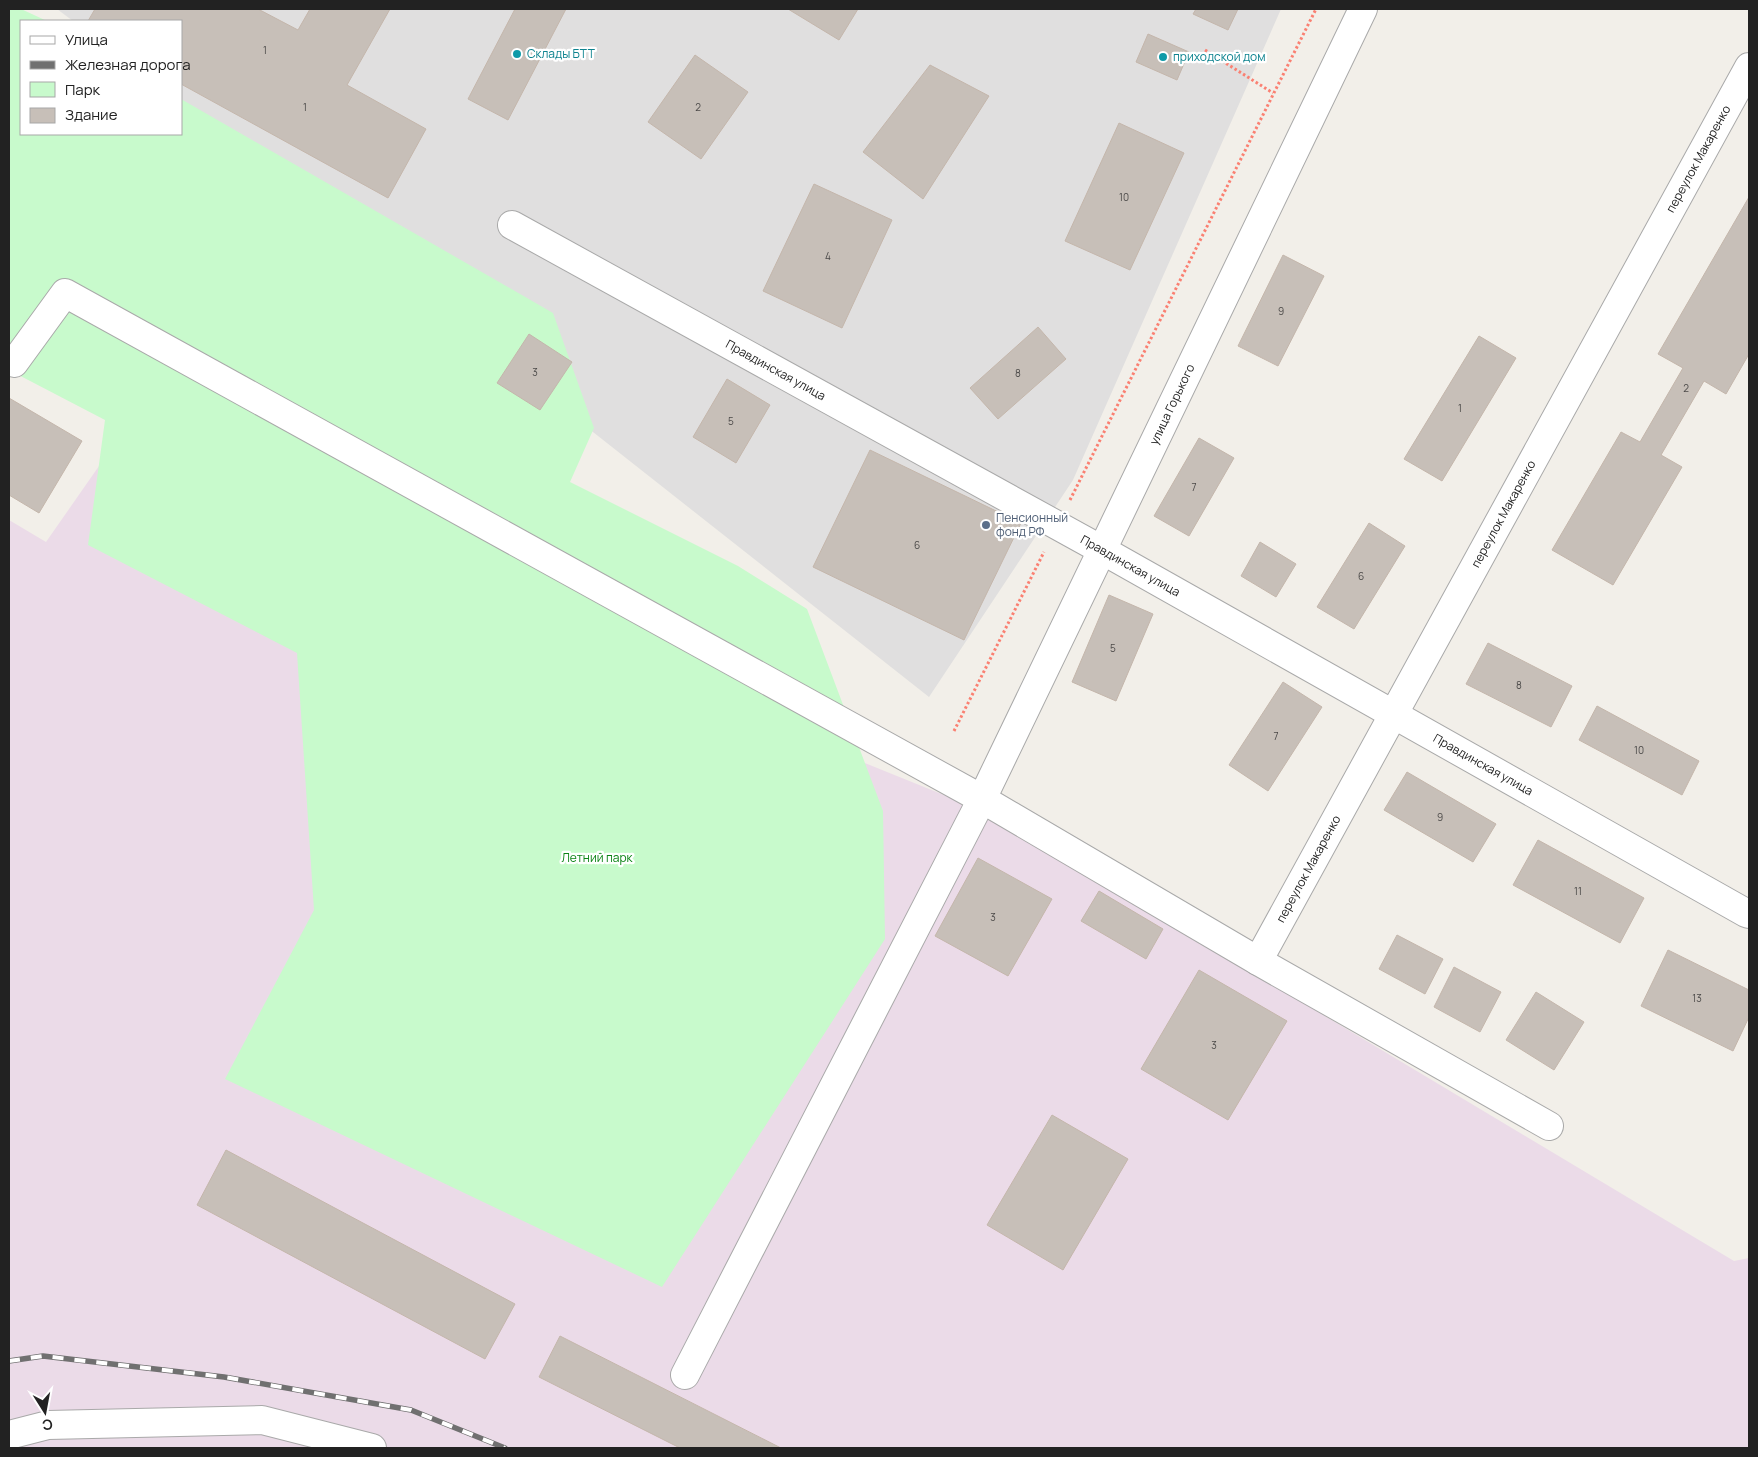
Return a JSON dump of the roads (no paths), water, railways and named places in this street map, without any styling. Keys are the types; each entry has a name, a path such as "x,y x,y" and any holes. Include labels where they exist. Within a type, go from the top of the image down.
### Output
{"street":[{"name":"улица Горького","path":"685,1375 982,799 1364,9"},
{"name":"переулок Макаренко","path":"1258,961 1749,67"},
{"name":"Правдинская улица","path":"512,226 1102,550 1748,915"},
{"path":"14,363 65,293 982,799 1258,961 1549,1126"},
{"path":"9,1435 48,1425 262,1420 372,1448"}],"railway":[{"path":"9,1361 43,1356 224,1377 411,1410 505,1448"}],"place":[{"name":"Склады БТТ","path":"517,54"},
{"name":"приходской дом","path":"1163,57"},
{"name":"Пенсионный фонд РФ","path":"986,525"}],"park label":[{"name":"Летний парк","path":"597,858"}]}
